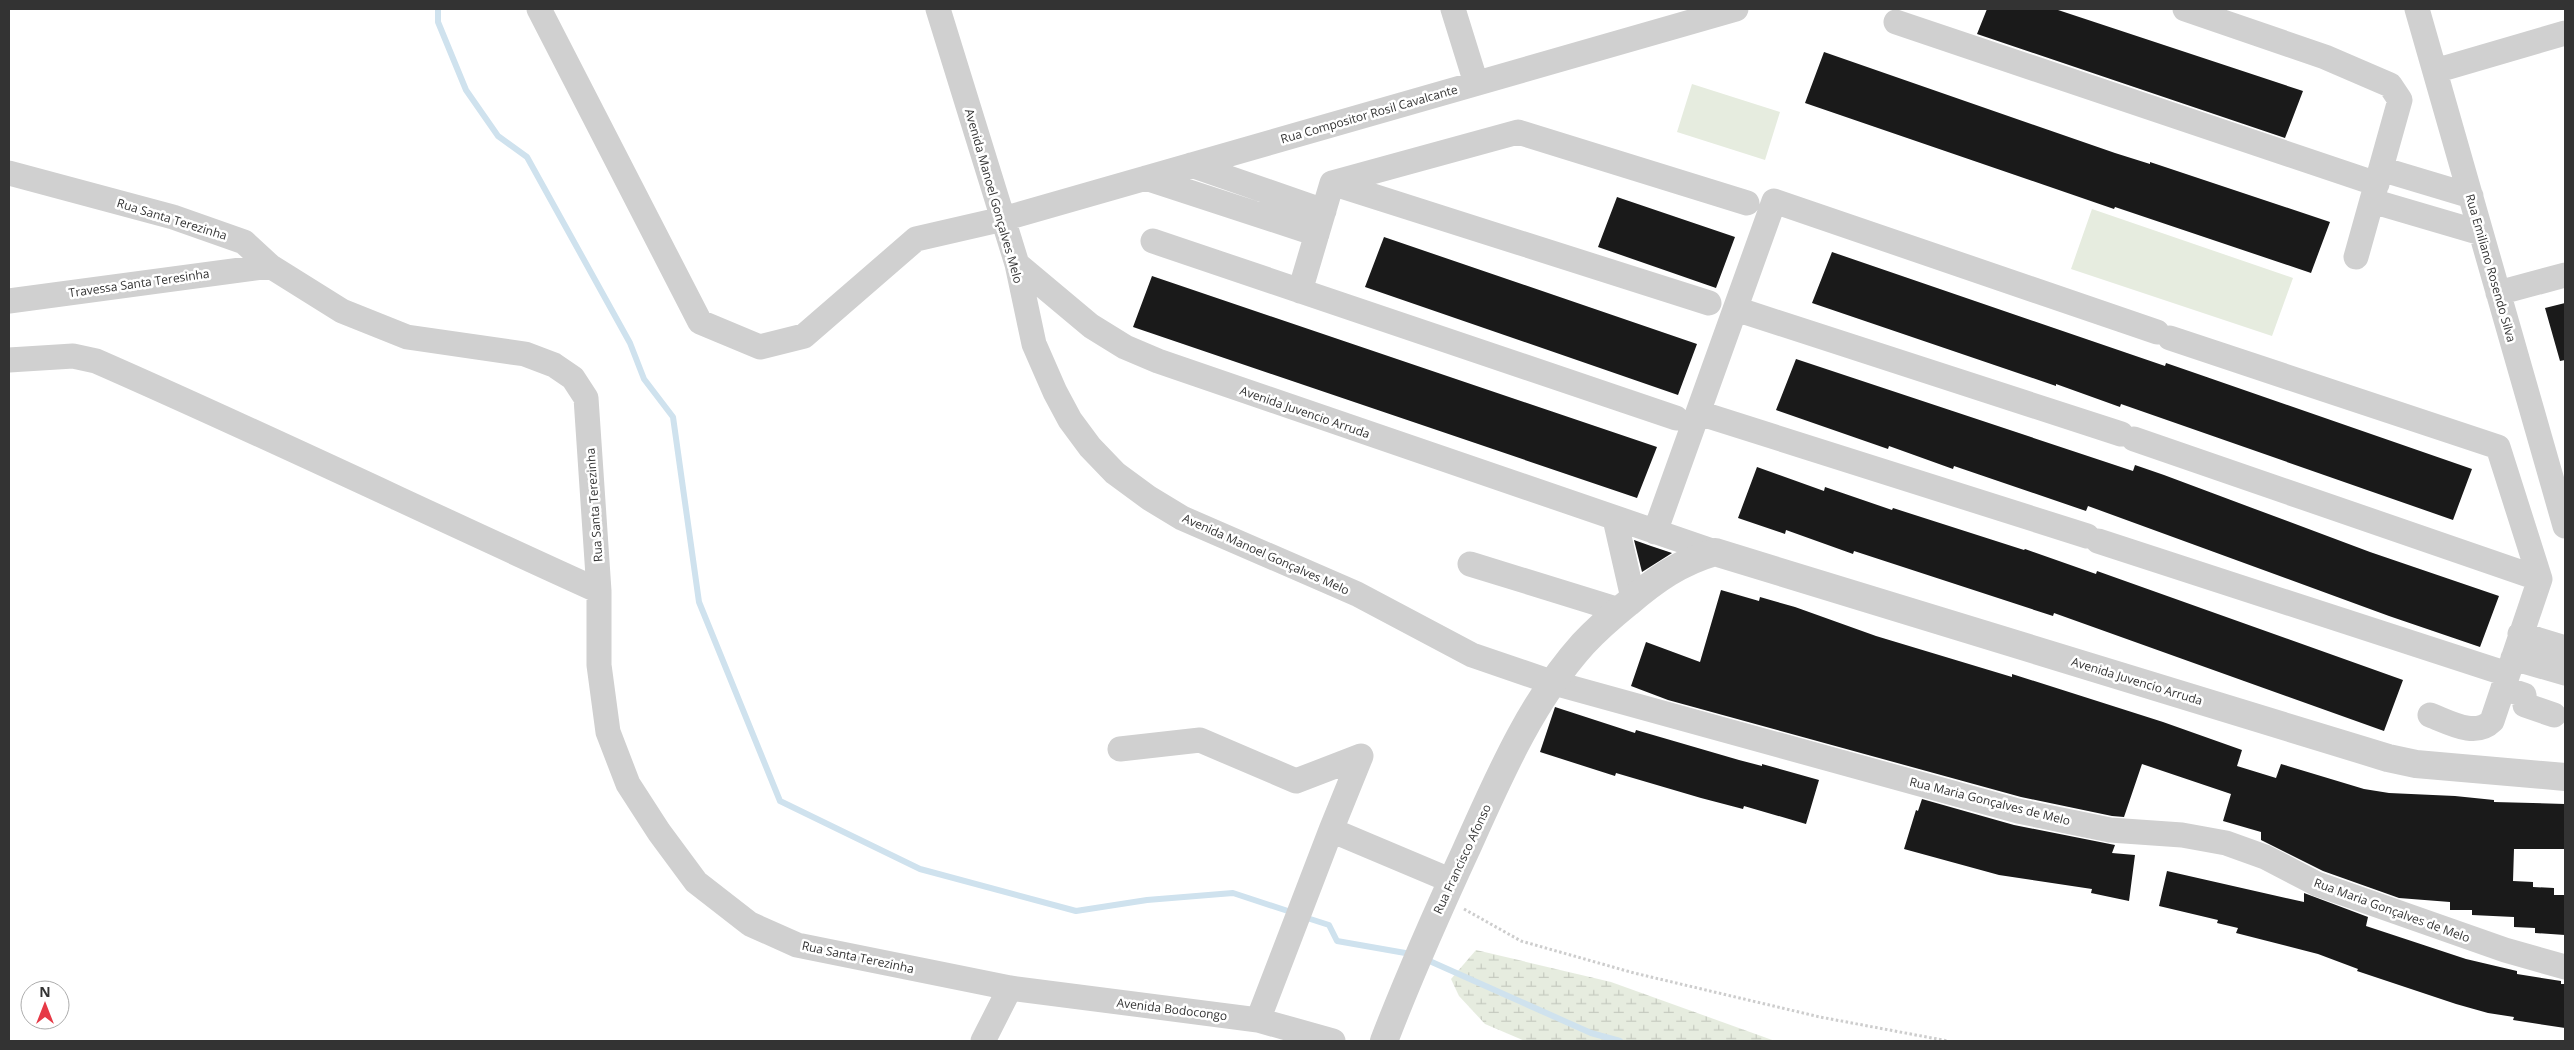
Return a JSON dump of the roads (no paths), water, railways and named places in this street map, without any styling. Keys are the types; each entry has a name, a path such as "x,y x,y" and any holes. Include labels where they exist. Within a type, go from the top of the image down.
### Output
{"street":[{"name":"Rua Compositor Rosil Cavalcante","path":"539,9 700,322 760,347 804,336 916,239 1003,219 1736,9"},
{"name":"Avenida Manoel Gonçalves Melo","path":"938,9 1017,264 1034,344 1055,392 1075,427 1115,473 1149,498 1182,518 1358,594 1472,655 1554,683"},
{"path":"1453,9 1476,83"},
{"path":"2185,9 2325,57 2390,85 2400,100 2356,257"},
{"name":"Rua Emiliano Rosendo Silva","path":"2417,9 2565,526"},
{"path":"1896,22 2377,184 2481,233"},
{"path":"2435,71 2565,34"},
{"path":"1332,183 1518,132 1747,203"},
{"path":"1191,165 1324,211"},
{"name":"Rua Santa Terezinha","path":"9,173 164,214 244,242 270,266 342,310 407,337 525,354 554,365 573,378 586,398 599,591 600,665 608,732 628,784 659,832 696,882 750,924 797,944 1010,988"},
{"path":"1146,178 1317,234"},
{"path":"1300,290 1332,183"},
{"path":"1332,183 1709,303"},
{"path":"2377,184 2470,196"},
{"path":"1663,535 1689,421 1736,309 1774,201 2498,447 2540,579 2492,721 2485,728 2474,730 2430,715"},
{"path":"1153,240 1689,421 2093,538 2511,663 2565,673"},
{"name":"Avenida Juvencio Arruda","path":"1017,264 1091,326 1125,347 1158,361 1614,519 1715,552 2388,758 2416,764 2565,777"},
{"name":"Travessa Santa Teresinha","path":"9,302 270,266"},
{"path":"2498,293 2565,275"},
{"path":"1736,309 2128,437 2540,579"},
{"path":"9,360 72,356 96,361 324,463 599,591"},
{"path":"1470,564 1626,604 1614,519"},
{"name":"Rua Francisco Afonso","path":"1386,1041 1448,889 1523,729 1582,645 1626,604 1677,566 1715,552"},
{"path":"2511,663 2565,648"},
{"path":"2511,663 2526,705 2554,715"},
{"name":"Rua Maria Gonçalves de Melo","path":"1554,683 2018,811 2110,830 2182,835 2226,843 2265,857 2317,884 2505,950 2565,967"},
{"path":"1120,749 1200,740 1296,781 1361,756 1258,1020"},
{"path":"1331,830 1448,889"},
{"path":"982,1041 1010,988"},
{"name":"Avenida Bodocongo","path":"1010,988 1258,1020 1333,1041"}],"waterway":[{"path":"438,9 438,22 466,90 498,136 527,157 630,343 644,379 673,417 699,602 780,801 920,869 1076,911 1147,900 1233,893 1294,913"},
{"path":"1304,917 1329,925 1337,941 1411,954"},
{"path":"1425,959 1591,1033 1620,1041"}]}
